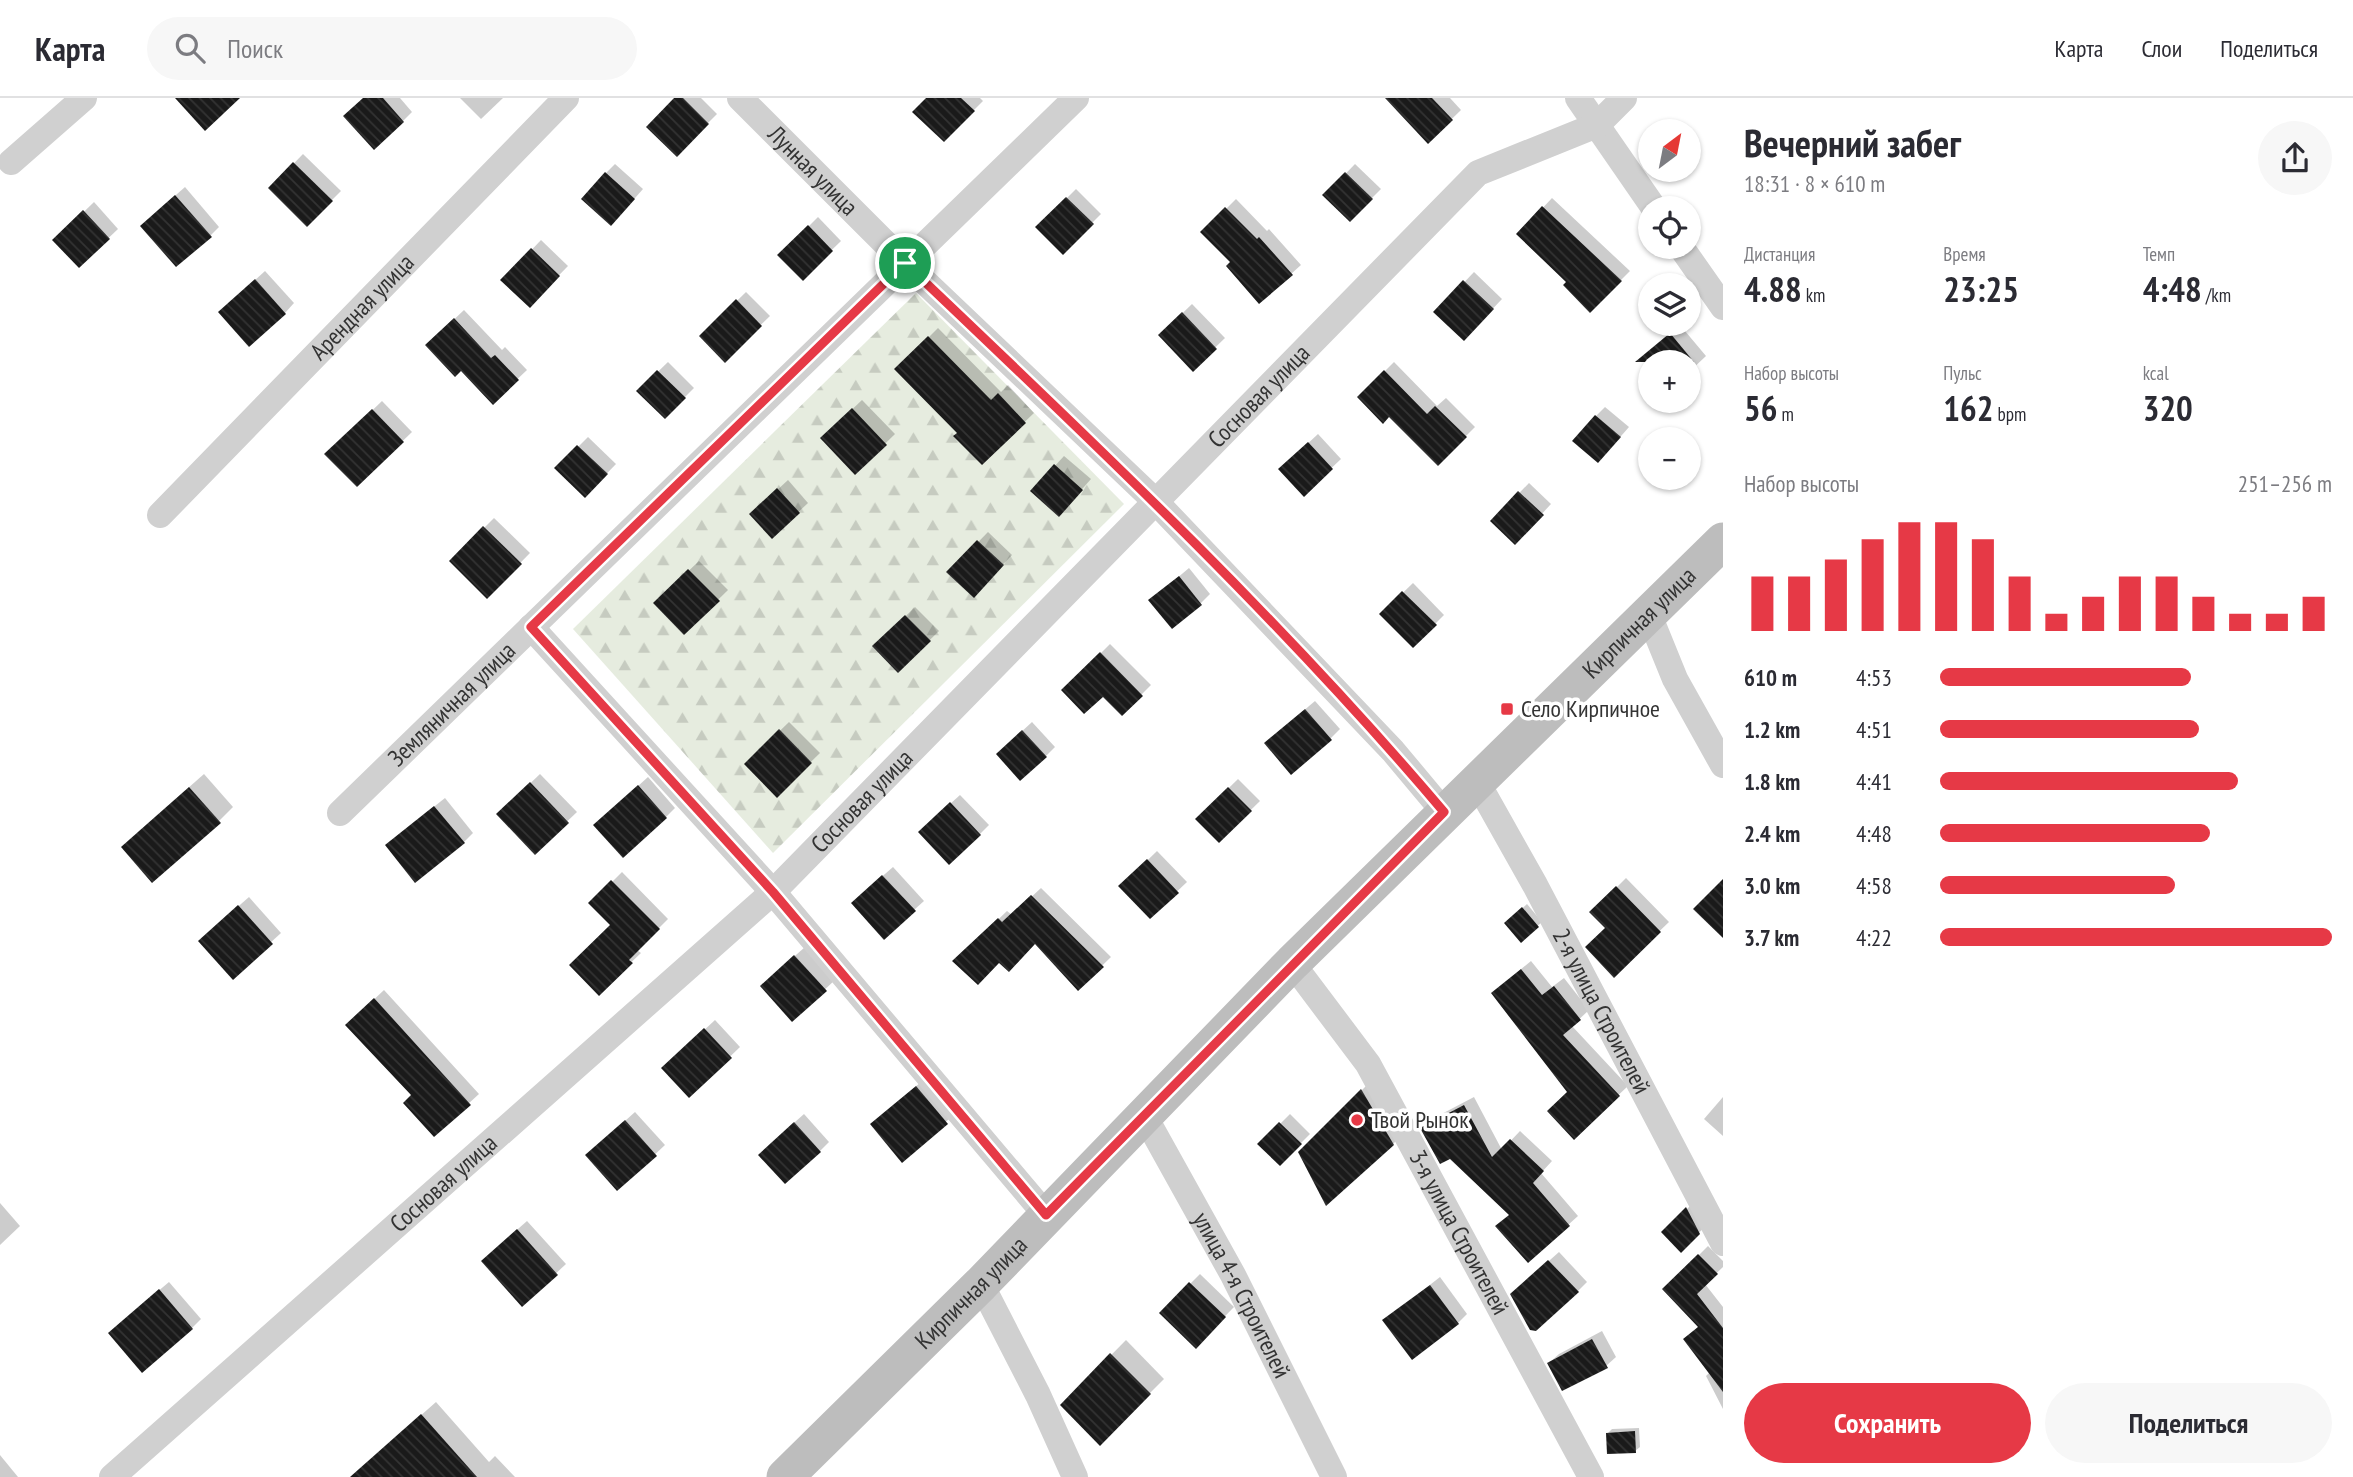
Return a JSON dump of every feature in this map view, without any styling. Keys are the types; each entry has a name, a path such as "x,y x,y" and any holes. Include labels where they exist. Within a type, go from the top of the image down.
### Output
{"main road":[{"name":"Кирпичная улица","path":"791,1475 981,1284 1292,963 1723,541"}],"street":[{"path":"11,162 84,98"},
{"name":"Арендная улица","path":"160,515 566,98"},
{"name":"Лунная улица","path":"740,98 905,263 1154,500 1393,751 1444,812"},
{"name":"Земляничная улица","path":"340,813 1076,98"},
{"path":"1578,98 1646,196"},
{"path":"1597,125 1624,98"},
{"name":"Сосновая улица","path":"112,1477 773,892 1154,500 1478,173 1597,125"},
{"path":"1689,259 1723,307"},
{"path":"1649,615 1675,679 1723,765"},
{"path":"531,627 773,892 1046,1215"},
{"name":"2-я улица Строителей","path":"1477,782 1535,885 1723,1243"},
{"name":"3-я улица Строителей","path":"1292,963 1368,1064 1591,1477"},
{"name":"улица 4-я Строителей","path":"1144,1115 1233,1275 1334,1477"},
{"path":"981,1284 1038,1395 1075,1477"}],"green space":[{"path":"916,293 1124,504 773,853 573,629"}],"building":[{"path":"175,98 240,98 205,131"},
{"path":"363,98 383,98 404,122 374,150 343,116"},
{"path":"674,98 683,98 709,124 677,157 646,127"},
{"path":"926,98 961,98 975,111 944,142 912,112"},
{"path":"1385,98 1432,98 1453,120 1428,144"},
{"path":"293,162 333,201 307,227 268,188"},
{"path":"605,172 635,199 611,226 581,199"},
{"path":"1345,172 1373,199 1350,222 1322,195"},
{"path":"175,195 212,237 176,267 140,226"},
{"path":"1066,197 1094,224 1063,255 1035,227"},
{"path":"1542,206 1622,281 1590,313 1563,285 1566,282 1516,234"},
{"path":"1225,207 1257,239 1259,237 1293,275 1259,304 1226,266 1230,262 1200,232"},
{"path":"83,210 110,239 79,268 52,240"},
{"path":"808,225 833,251 803,281 777,255"},
{"path":"531,248 560,276 530,308 500,280"},
{"path":"255,279 286,314 249,347 218,312"},
{"path":"1463,280 1494,309 1464,341 1433,312"},
{"path":"736,299 762,326 725,363 699,336"},
{"path":"1182,312 1217,349 1193,372 1158,335"},
{"path":"454,318 491,358 495,355 519,380 493,405 461,371 455,377 425,345"},
{"path":"928,336 991,400 998,393 1026,423 982,465 953,436 957,433 894,369"},
{"path":"1666,336 1672,336 1684,350 1649,350"},
{"path":"657,370 686,398 665,419 636,391"},
{"path":"1384,370 1427,414 1435,406 1467,437 1438,466 1389,417 1383,424 1357,397"},
{"path":"852,408 887,445 855,475 820,438"},
{"path":"372,409 404,442 357,487 324,454"},
{"path":"1595,415 1621,437 1598,463 1572,441"},
{"path":"1308,442 1333,469 1304,497 1278,469"},
{"path":"577,445 608,474 585,498 554,468"},
{"path":"1054,464 1083,490 1059,517 1030,491"},
{"path":"777,488 800,513 772,539 749,514"},
{"path":"1518,491 1544,515 1515,545 1490,521"},
{"path":"483,526 522,564 487,599 449,561"},
{"path":"977,540 1004,565 974,598 946,572"},
{"path":"688,569 720,601 684,635 653,603"},
{"path":"1179,576 1202,605 1172,629 1148,600"},
{"path":"1402,591 1437,625 1413,648 1379,614"},
{"path":"905,615 931,641 898,673 872,646"},
{"path":"1100,652 1143,696 1122,716 1103,697 1084,714 1061,690"},
{"path":"1305,709 1332,740 1291,775 1264,743"},
{"path":"779,729 812,763 777,798 744,764"},
{"path":"1022,730 1047,757 1020,781 996,754"},
{"path":"530,782 569,823 535,855 496,814"},
{"path":"638,785 667,818 623,858 593,825"},
{"path":"189,787 221,823 152,883 121,847"},
{"path":"1228,787 1252,811 1219,843 1195,819"},
{"path":"950,802 981,835 949,865 918,832"},
{"path":"434,806 465,843 415,883 385,845"},
{"path":"1147,859 1179,893 1150,919 1118,886"},
{"path":"882,875 916,911 884,940 851,903"},
{"path":"1723,879 1723,938 1693,909"},
{"path":"611,880 660,929 629,960 633,963 599,996 569,965 610,925 588,903"},
{"path":"1616,886 1661,932 1614,978 1585,947 1605,928 1589,912"},
{"path":"1031,895 1104,967 1078,991 1035,944 1009,972 999,963 978,985 952,961 998,918 1002,922"},
{"path":"238,905 273,944 233,980 198,941"},
{"path":"1522,907 1539,927 1521,943 1504,923"},
{"path":"794,955 827,991 792,1022 760,986"},
{"path":"1521,969 1542,995 1554,986 1581,1020 1563,1035 1620,1096 1574,1140 1547,1111 1567,1092 1491,993"},
{"path":"374,998 471,1105 434,1137 403,1103 411,1095 345,1025"},
{"path":"704,1028 732,1058 689,1098 661,1068"},
{"path":"916,1086 948,1124 902,1163 870,1124"},
{"path":"1361,1089 1394,1145 1326,1206 1298,1152"},
{"path":"1464,1105 1492,1157 1510,1139 1544,1171 1533,1183 1570,1226 1528,1263 1495,1226 1509,1215 1450,1159 1440,1164 1420,1128"},
{"path":"625,1120 657,1156 617,1191 585,1155"},
{"path":"794,1122 821,1152 785,1184 758,1155"},
{"path":"1279,1122 1302,1144 1280,1166 1257,1144"},
{"path":"1686,1207 1700,1234 1681,1253 1661,1232"},
{"path":"517,1229 558,1275 522,1307 481,1261"},
{"path":"1698,1254 1718,1274 1697,1294 1723,1328 1723,1392 1683,1339 1698,1327 1662,1289"},
{"path":"1548,1260 1579,1292 1536,1331 1530,1330 1510,1294"},
{"path":"1189,1282 1226,1317 1196,1349 1159,1313"},
{"path":"1430,1285 1459,1324 1412,1360 1382,1320"},
{"path":"159,1289 193,1329 142,1373 108,1333"},
{"path":"1592,1339 1608,1368 1562,1391 1547,1363"},
{"path":"1110,1353 1151,1394 1100,1446 1060,1405"},
{"path":"421,1414 477,1477 350,1477"},
{"path":"1635,1431 1636,1453 1607,1454 1606,1433"}],"place":[{"name":"Село Кирпичное","path":"1507,709"},
{"name":"Твой Рынок","path":"1357,1120"}],"route":[{"path":"905,263 1154,500 1393,751 1444,812 1046,1215 773,892 531,627 905,263"}]}
